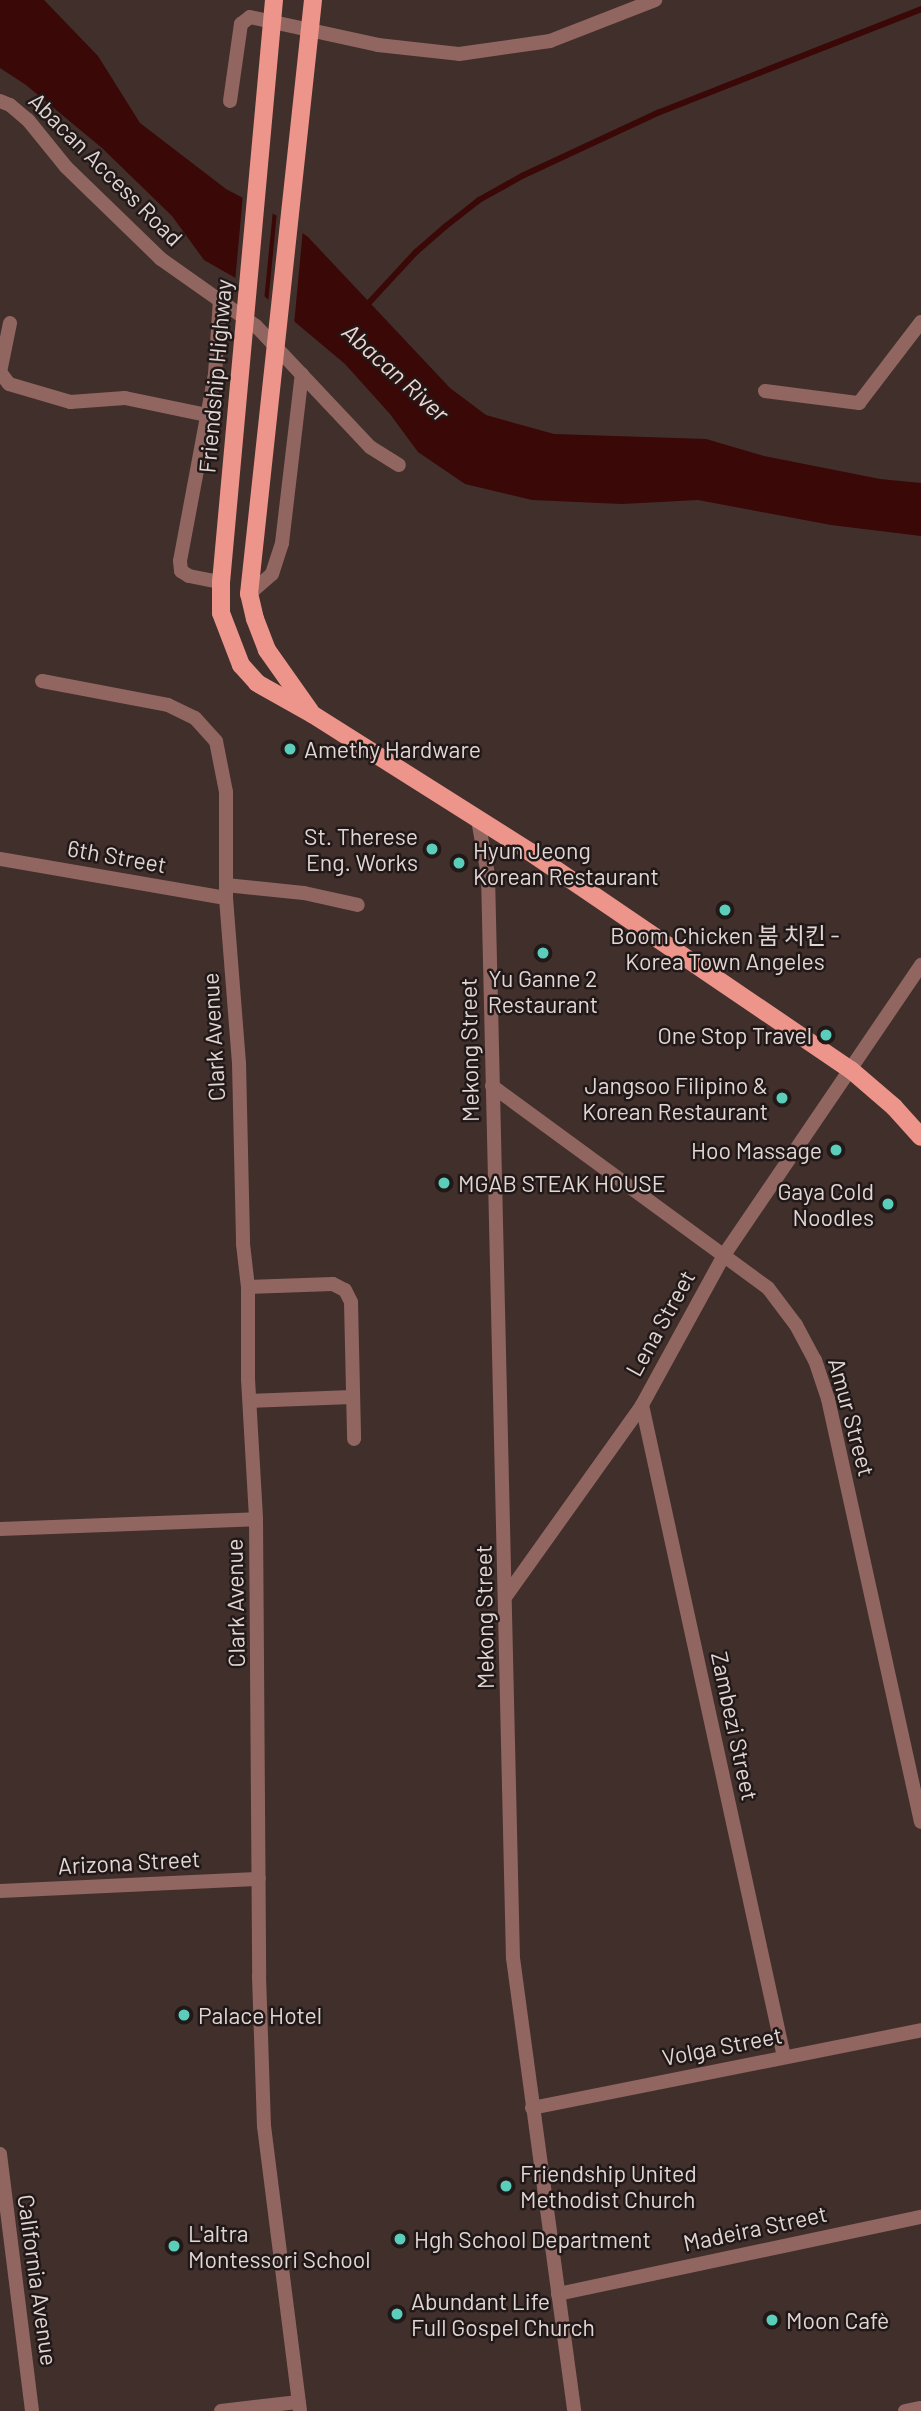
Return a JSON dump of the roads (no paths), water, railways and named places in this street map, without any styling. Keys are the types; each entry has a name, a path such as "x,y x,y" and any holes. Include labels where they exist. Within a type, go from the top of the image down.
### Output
{"main road":[{"name":"Friendship Highway","path":"274,0 221,582 221,613 241,665 257,682 478,820 851,1070 894,1107 921,1137"},
{"name":"Friendship Highway","path":"312,714 267,650 255,619 250,594 313,0"}],"street":[{"path":"230,101 241,24 250,18 378,45 460,54 550,41 655,0"},
{"name":"Abacan Access Road","path":"0,101 10,105 28,120 66,167 162,259 256,326 370,447 399,465"},
{"path":"220,299 215,374 180,561 181,571 189,576 221,582"},
{"path":"765,391 859,402 921,322"},
{"path":"10,323 0,372 9,384 70,401 125,398 206,415"},
{"path":"250,594 272,574 282,543 303,374"},
{"name":"Clark Avenue","path":"42,681 168,705 195,718 216,741 226,792 226,892 239,1063 243,1244 248,1287 250,1401 257,1519 259,1879 264,2126 299,2406"},
{"name":"Mekong Street","path":"478,820 488,875 513,1958 574,2411"},
{"name":"6th Street","path":"0,859 226,892 304,893 358,905"},
{"name":"Lena Street","path":"506,1596 642,1405 723,1255 921,965"},
{"name":"Amur Street","path":"492,1086 768,1288 796,1325 815,1360 831,1412 921,1822"},
{"path":"248,1287 333,1284 345,1290 351,1302 354,1438"},
{"path":"250,1401 352,1397"},
{"name":"Zambezi Street","path":"642,1405 784,2057"},
{"path":"0,1530 257,1519"},
{"name":"Arizona Street","path":"0,1891 259,1879"},
{"name":"Volga Street","path":"532,2108 921,2030"},
{"name":"California Avenue","path":"0,2154 32,2411"},
{"name":"Madeira Street","path":"558,2294 921,2217"},
{"path":"221,2411 299,2406"},
{"path":"905,2411 921,2408"}],"water":[{"name":"Abacan River","path":"0,0 44,0 98,56 140,123 226,189 283,219 308,237 450,388 486,415 554,434 706,439 764,456 880,479 921,483 921,536 831,525 698,500 622,504 532,500 465,484 418,452 390,414 345,364 258,291 204,260 172,216 102,148 26,85 0,68"}],"waterway":[{"path":"365,307 416,252 446,226 479,200 524,175 660,112 921,9"}],"place":[{"name":"Amethy Hardware","path":"290,749"},
{"name":"St. Therese Eng. Works","path":"432,849"},
{"name":"Hyun Jeong Korean Restaurant","path":"459,863"},
{"name":"Boom Chicken 붐 치킨 - Korea Town Angeles","path":"725,910"},
{"name":"Yu Ganne 2 Restaurant","path":"543,953"},
{"name":"One Stop Travel","path":"826,1035"},
{"name":"Jangsoo Filipino & Korean Restaurant","path":"782,1098"},
{"name":"Hoo Massage","path":"836,1150"},
{"name":"MGAB STEAK HOUSE","path":"444,1183"},
{"name":"Gaya Cold Noodles","path":"888,1204"},
{"name":"Palace Hotel","path":"184,2015"},
{"name":"Friendship United Methodist Church","path":"506,2186"},
{"name":"Hgh School Department","path":"400,2239"},
{"name":"L'altra Montessori School","path":"174,2246"},
{"name":"Abundant Life Full Gospel Church","path":"397,2314"},
{"name":"Moon Cafè","path":"772,2320"}]}
